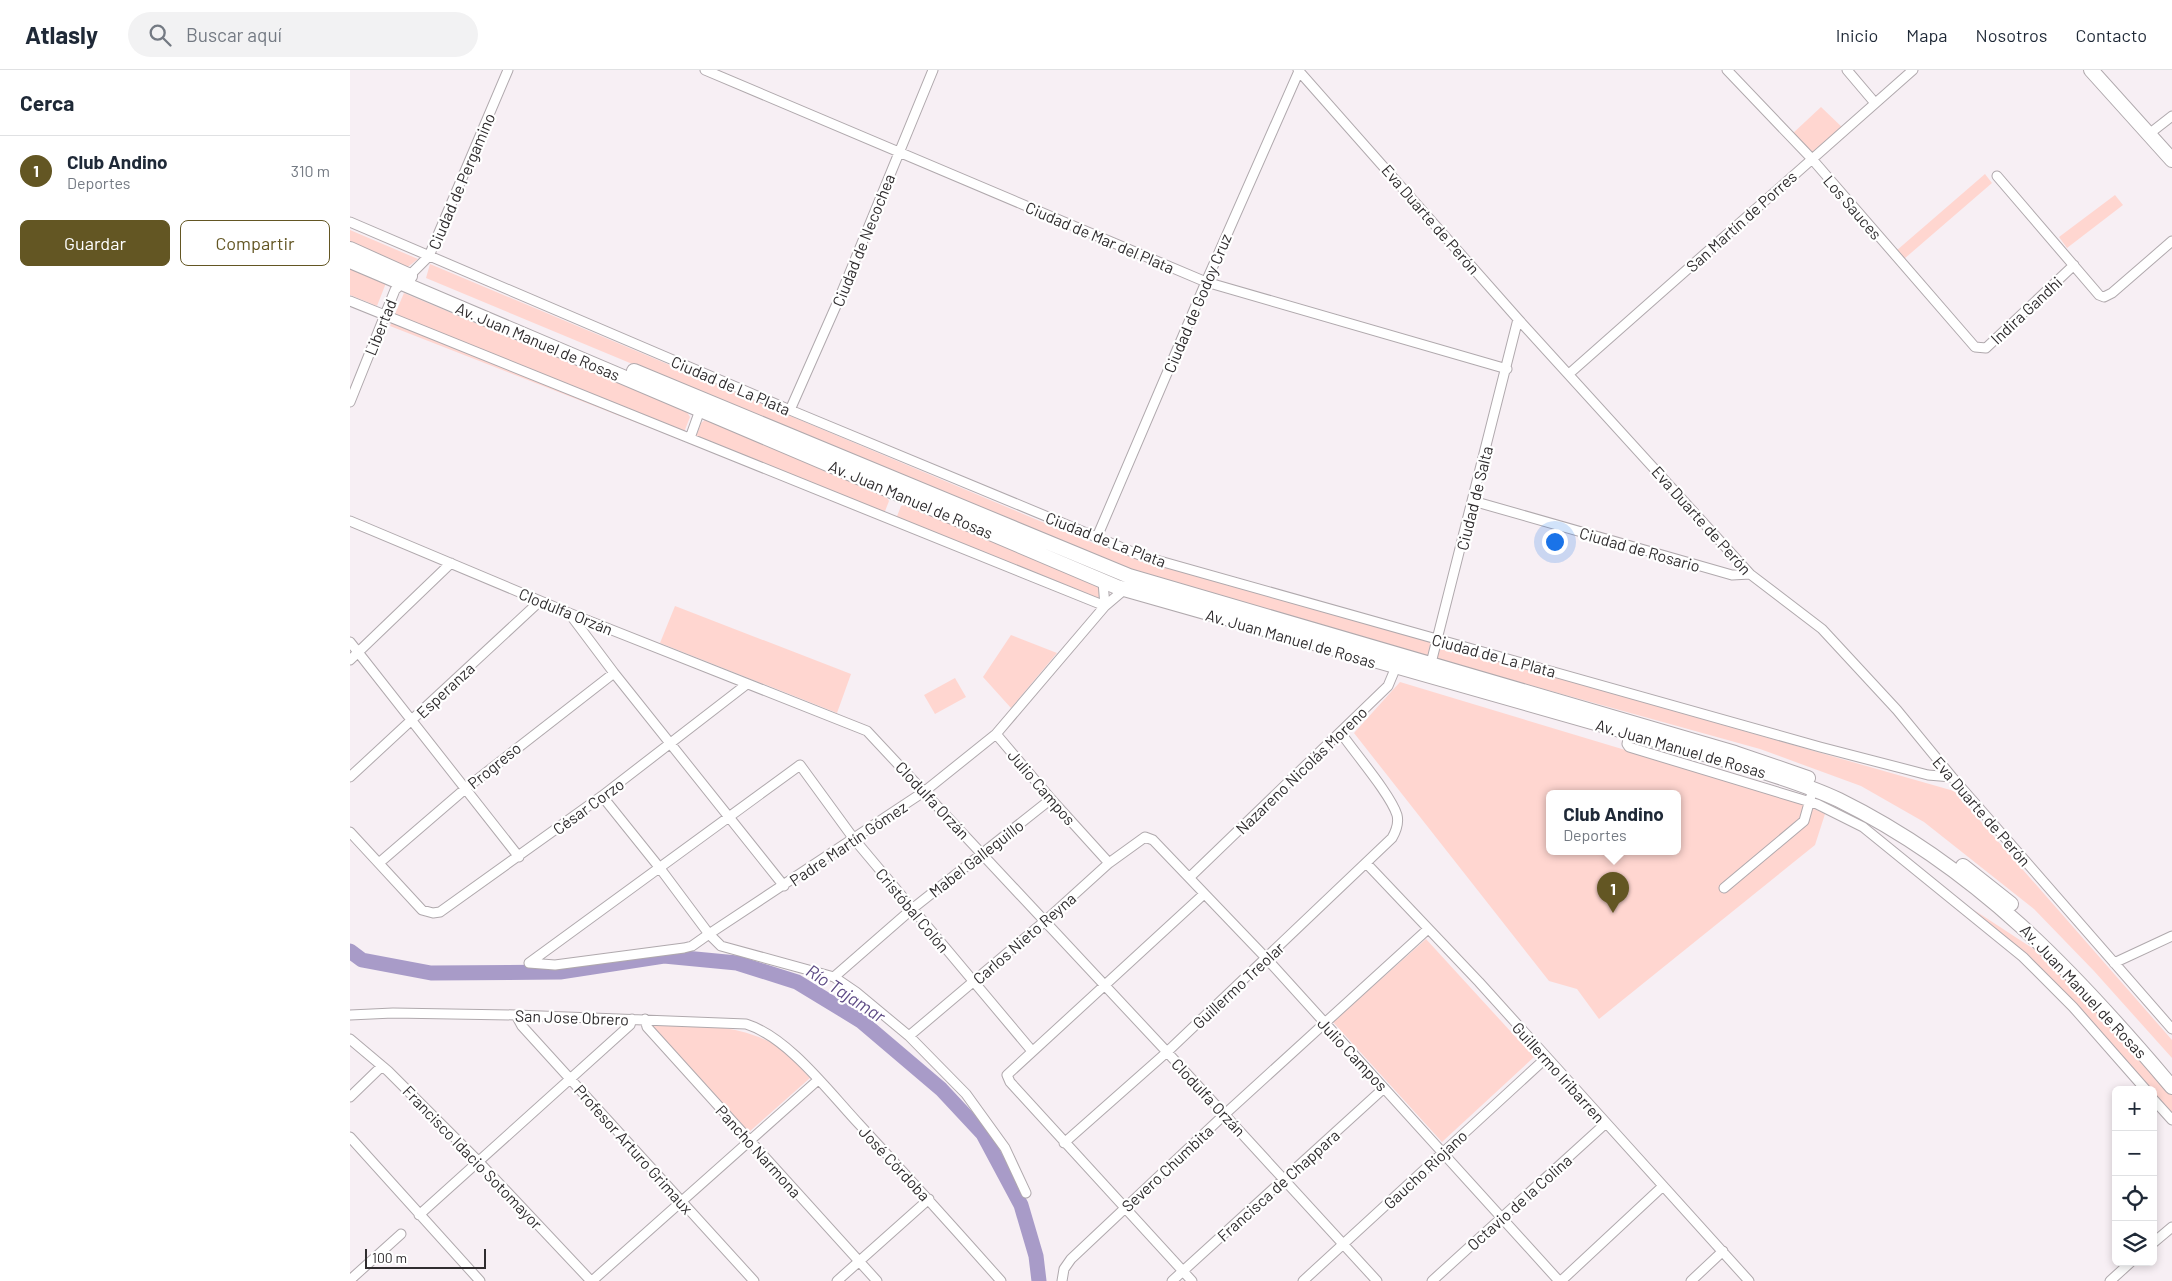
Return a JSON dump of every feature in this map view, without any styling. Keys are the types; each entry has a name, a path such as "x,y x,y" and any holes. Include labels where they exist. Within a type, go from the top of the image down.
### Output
{"main road":[{"path":"2091,70 2172,160"},
{"name":"Av. Juan Manuel de Rosas","path":"350,249 405,279 700,410 1104,582 1396,668 1429,670 1783,768 1842,792 1884,815 1949,856 2014,906 2065,956 2172,1075"},
{"name":"Av. Juan Manuel de Rosas","path":"350,261 405,279 1129,576 1400,654 1429,670 1743,765 1811,795 1867,815 1926,851 2012,916 2077,979 2172,1086"}],"street":[{"name":"Ciudad de Pergamino","path":"405,279 429,256 508,70"},
{"name":"Ciudad de Mar del Plata","path":"706,70 1206,282 1506,369"},
{"name":"Ciudad de Necochea","path":"790,410 933,70"},
{"name":"Ciudad de Godoy Cruz","path":"1098,537 1206,282 1299,70"},
{"name":"Eva Duarte de Perón","path":"1299,70 1518,318 1570,373 1750,574 1822,630 1897,710 1952,777 2172,1029"},
{"name":"Los Sauces","path":"1727,70 1812,159 1975,347"},
{"path":"1847,70 1875,103"},
{"name":"San Martín de Porres","path":"1570,373 1913,70"},
{"path":"2149,134 2172,116"},
{"path":"1997,176 2099,295 2108,296 2172,241"},
{"name":"Ciudad de La Plata","path":"350,222 790,410 1142,556 1820,747 1928,775 1952,777"},
{"name":"Indira Gandhi","path":"1975,347 1986,348 2074,265"},
{"name":"Libertad","path":"350,402 396,290 405,279"},
{"path":"350,301 1105,606 1104,582"},
{"name":"Ciudad de Salta","path":"1429,670 1518,318"},
{"path":"690,438 700,410"},
{"name":"Ciudad de Rosario","path":"1473,501 1732,575 1750,574"},
{"name":"Clodulfa Orzán","path":"350,521 569,613 867,731 1225,1114 1377,1281"},
{"path":"350,660 451,563"},
{"name":"Padre Martín Gómez","path":"659,867 530,963 555,965 692,946 925,791 996,734 1105,606 1125,589"},
{"name":"Esperanza","path":"350,778 540,601"},
{"path":"569,613 614,673 784,886"},
{"path":"350,642 519,857"},
{"name":"Nazareno Nicolás Moreno","path":"1190,878 1388,686 1400,654"},
{"name":"Progreso","path":"379,863 465,789 614,673"},
{"name":"César Corzo","path":"379,863 422,910 433,913 440,912 602,796 747,684"},
{"name":"Guillermo Treolar","path":"1064,1143 1167,1052 1367,864 1392,838 1397,829 1397,816 1391,803 1341,733"},
{"name":"Julio Campos","path":"996,734 1051,799 1110,863"},
{"name":"Cristóbal Colón","path":"729,816 800,765 854,839 1032,1052"},
{"path":"1724,888 1804,821 1811,795 1863,827 2023,957 2073,1007 2142,1086"},
{"path":"602,796 659,867 709,934 721,946 834,977 909,1036 966,1094 988,1123 1005,1148 1026,1193"},
{"name":"Mabel Galleguillo","path":"834,977 912,909 1051,799"},
{"path":"659,867 729,816"},
{"path":"350,832 379,863"},
{"name":"Julio Campos","path":"1139,839 1145,837 1152,840 1190,878 1266,958 1560,1281"},
{"name":"Carlos Nieto Reyna","path":"909,1036 1139,839"},
{"name":"Guillermo Iribarren","path":"1367,864 1749,1281"},
{"path":"1192,1281 1064,1143 1007,1075 1204,894"},
{"name":"Severo Chumbita","path":"1062,1281 1064,1269 1071,1259 1124,1208 1428,929"},
{"path":"2114,963 2172,936"},
{"name":"San Jose Obrero","path":"350,1015 393,1013 516,1015 746,1024 765,1031 786,1048"},
{"name":"Profesor Arturo Grimaux","path":"516,1015 522,1026 754,1281"},
{"path":"419,1215 630,1025 632,1019"},
{"name":"Pancho Narmona","path":"645,1019 646,1027 877,1281"},
{"name":"Francisco Idacio Sotomayor","path":"350,1039 382,1066 478,1160 592,1281"},
{"name":"José Córdoba","path":"786,1048 929,1199 1002,1281"},
{"name":"Gaucho Riojano","path":"1303,1281 1546,1058"},
{"path":"350,1097 382,1066"},
{"path":"592,1281 818,1080"},
{"name":"Francisca de Chappara","path":"1172,1281 1384,1088"},
{"path":"2157,1103 2172,1120"},
{"name":"Octavio de la Colina","path":"1432,1281 1606,1123"},
{"path":"350,1137 480,1281"},
{"path":"1560,1281 1663,1186"},
{"path":"837,1281 929,1199"},
{"path":"2157,1240 2172,1227"},
{"path":"350,1280 401,1234"},
{"path":"1691,1281 1723,1252"},
{"path":"2110,1281 2127,1266"}],"shaded area":[{"path":"1821,107 1845,130 1812,158 1791,135"},
{"path":"1985,174 1992,183 1904,259 1896,251"},
{"path":"2115,195 2123,205 2067,248 2059,237"},
{"path":"350,230 418,259 404,270 350,245"},
{"path":"430,264 1085,540 1141,560 1431,642 1427,658 1120,567 426,278"},
{"path":"350,267 386,283 377,306 350,295"},
{"path":"404,293 687,412 690,417 681,440 390,326"},
{"path":"706,419 883,492 889,501 882,519 693,445 701,423"},
{"path":"906,504 1101,585 1102,593 1096,603 894,524 901,506"},
{"path":"675,606 851,674 837,713 660,643"},
{"path":"1011,635 1057,653 1011,708 983,677"},
{"path":"1439,644 1954,791 2172,1040 2172,1058 2094,971 2034,909 1924,822 1861,786 1760,749 1436,659"},
{"path":"955,678 966,697 935,714 924,695"},
{"path":"1400,682 1801,803 1825,814 1815,845 1599,1019 1577,989 1549,981 1354,733"},
{"path":"1974,910 2055,963 2172,1093 2172,1114 2157,1097 2157,1086 2147,1086 2070,998 2037,964"},
{"path":"1426,939 1534,1057 1442,1142 1333,1022"},
{"path":"665,1024 726,1028 755,1036 783,1050 810,1078 749,1132 653,1026"}],"waterway":[{"name":"Río Tajamar","path":"350,951 362,960 431,973 560,972 664,956 737,963 797,982 861,1021 941,1089 983,1134 1021,1205 1036,1256 1039,1281"}],"place":[{"name":"Club Andino","path":"1613,913"}]}
